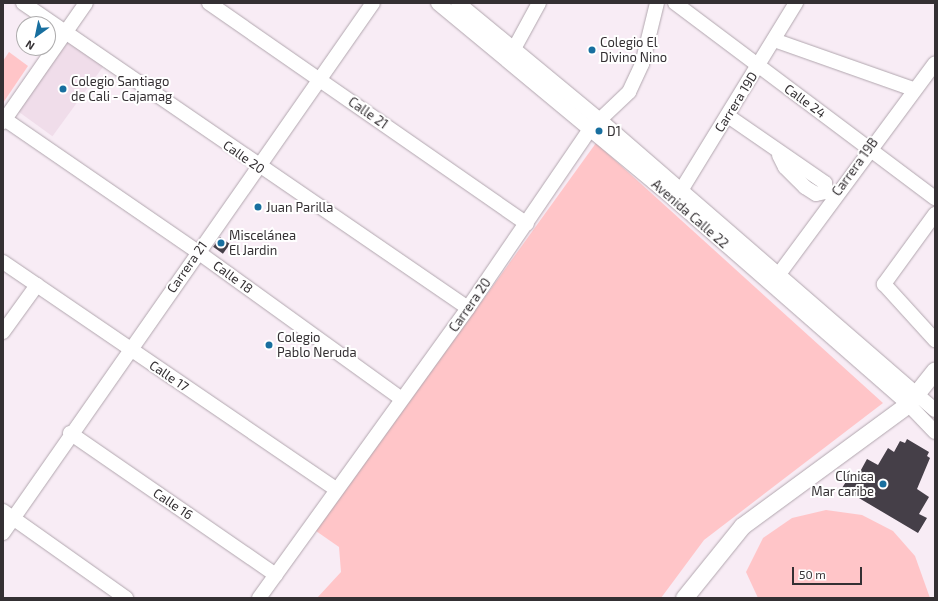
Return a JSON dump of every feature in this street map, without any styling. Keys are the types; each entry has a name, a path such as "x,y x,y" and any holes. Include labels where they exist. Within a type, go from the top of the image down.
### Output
{"main road":[{"path":"699,598 750,532 923,401 935,370"},
{"path":"684,598 742,526 923,401"}],"street":[{"name":"Calle 20","path":"23,3 258,167 468,308"},
{"path":"4,119 86,3"},
{"name":"Calle 21","path":"209,3 226,8 320,79 527,224"},
{"name":"Carrera 21","path":"3,533 8,514 70,433 373,3"},
{"name":"Avenida Calle 22","path":"438,3 595,124 923,401"},
{"name":"Avenida Calle 22","path":"458,3 515,47 595,124"},
{"path":"515,47 539,3"},
{"name":"Carrera 20","path":"259,598 336,489 468,308 595,124 629,92 642,64 657,3"},
{"name":"Calle 24","path":"675,3 758,67 935,198"},
{"name":"Carrera 19D","path":"678,195 728,116 796,3"},
{"path":"774,40 913,89"},
{"name":"Carrera 19B","path":"779,274 913,89 930,78 935,63"},
{"path":"728,116 779,155"},
{"name":"Calle 18","path":"4,119 198,252 402,400"},
{"name":"Avenida Calle 22","path":"678,195 779,274 923,401 935,432"},
{"path":"935,214 886,279 887,289 935,340"},
{"name":"Calle 17","path":"3,262 129,350 336,489"},
{"path":"3,332 36,285"},
{"name":"Calle 16","path":"70,433 276,575"},
{"path":"8,514 126,598"}],"shaded area":[{"name":"Colegio Santiago de Cali - Cajamag","path":"70,39 105,64 52,136 18,111"},
{"path":"9,52 28,66 3,103 3,61"},
{"path":"596,143 883,403 704,540 661,598 317,598 341,572 339,547 316,531"},
{"path":"826,510 862,515 893,531 915,556 930,598 758,598 746,572 763,538 792,518"}],"building":[{"path":"220,237 230,244 223,254 213,247"},
{"name":"Clínica Mar caribe","path":"907,439 929,452 927,456 930,458 917,489 929,497 919,514 927,518 918,533 842,488 849,477 856,479 867,459 878,465 888,448 894,452 900,441 905,443"}],"place":[{"name":"Colegio El Divino Nino","path":"592,50"},
{"name":"Colegio Santiago de Cali - Cajamag","path":"63,89"},
{"name":"D1","path":"599,131"},
{"name":"Juan Parilla","path":"258,207"},
{"name":"Miscelánea El Jardin","path":"221,243"},
{"name":"Colegio Pablo Neruda","path":"269,345"},
{"name":"Clínica Mar caribe","path":"883,484"}]}
